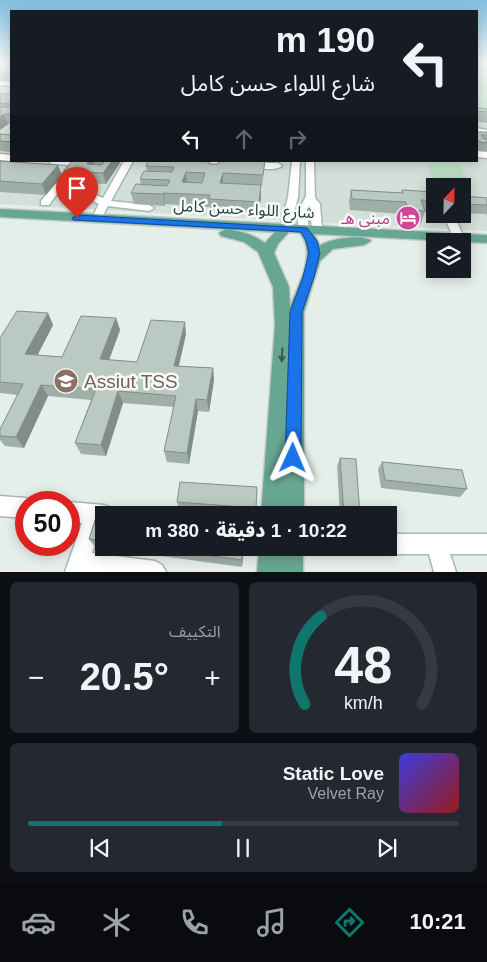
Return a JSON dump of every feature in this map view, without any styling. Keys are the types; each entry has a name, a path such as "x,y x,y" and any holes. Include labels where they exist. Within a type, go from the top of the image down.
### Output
{"main road":[{"name":"شارع اللواء حسن كامل","path":"0,213 285,228 426,239"},
{"name":"شارع اللواء حسن كامل","path":"0,223 228,233 252,240 267,253"},
{"path":"285,228 269,245 267,253 276,275 296,312 292,506"},
{"path":"273,506 283,325 290,300 308,277 314,259 311,230"},
{"name":"شارع اللواء حسن كامل","path":"471,241 487,239"},
{"path":"314,259 329,245 344,242 426,245"},
{"name":"شارع اللواء حسن كامل","path":"471,244 487,248"},
{"path":"276,275 289,281 303,280 308,277"},
{"path":"270,572 271,556"},
{"path":"290,572 291,556"}],"street":[{"path":"45,203 60,183 64,172 77,162"},
{"path":"96,219 128,162"},
{"path":"200,162 278,166"},
{"path":"246,164 257,162"},
{"path":"308,202 310,162"},
{"path":"285,228 291,204 296,166 310,172"},
{"path":"60,183 105,203 149,208"},
{"path":"291,204 308,202 315,204 311,230"},
{"path":"0,506 15,507"},
{"path":"80,513 95,515"},
{"path":"95,525 78,567 155,572"},
{"path":"397,544 487,544"},
{"path":"437,545 445,572"}],"shaded area":[{"path":"0,89 10,89 10,162 478,162 478,89 487,89 487,231 324,223 319,215 283,213 282,219 0,204"}],"green space":[{"path":"478,89 487,89 487,123 478,122"},
{"path":"426,162 458,162 466,178 433,178"}],"building":[{"path":"0,94 10,94 10,104 0,103"},
{"path":"0,107 10,107 10,114 4,114 0,117"},
{"path":"478,108 487,109 487,112 478,111"},
{"path":"478,132 487,132 487,135 481,135 484,139 487,139 487,143 479,142"},
{"path":"0,134 10,135 10,142 0,141"},
{"path":"0,161 58,165 42,184 0,181"},
{"path":"71,162 88,162 87,164 102,165 104,162 111,162 103,173 64,171"},
{"path":"148,162 210,162 209,164 218,164 219,162 265,162 263,175 223,173 220,183 261,185 259,202 209,199 210,195 131,193 136,184 167,186 170,180 140,179 144,171 172,172 174,167 146,166","holes":["186,172 205,173 202,183 182,182"]},
{"path":"351,190 403,193 402,190 426,191 426,200 421,200 425,211 408,210 406,202 352,199"},
{"path":"471,197 487,198 487,205 471,204"},
{"path":"17,311 48,313 25,354 62,357 81,316 116,318 100,359 137,362 151,320 185,322 174,366 213,368 207,400 196,399 187,453 164,451 176,396 118,391 101,445 75,443 96,389 41,385 16,437 0,436 0,429 23,384 0,382 0,338"},
{"path":"340,458 356,459 359,506 343,506"},
{"path":"382,462 462,470 467,489 385,480"},
{"path":"180,482 257,487 256,506 177,502"},
{"path":"95,520 95,540 89,539"},
{"path":"212,556 242,556 242,560"}],"place":[{"name":"مبنى هـ","path":"408,218"},
{"name":"Assiut TSS","path":"66,381"}],"route":[{"path":"77,218 304,230 312,241 314,259 302,289 296,312 293,458"}]}
